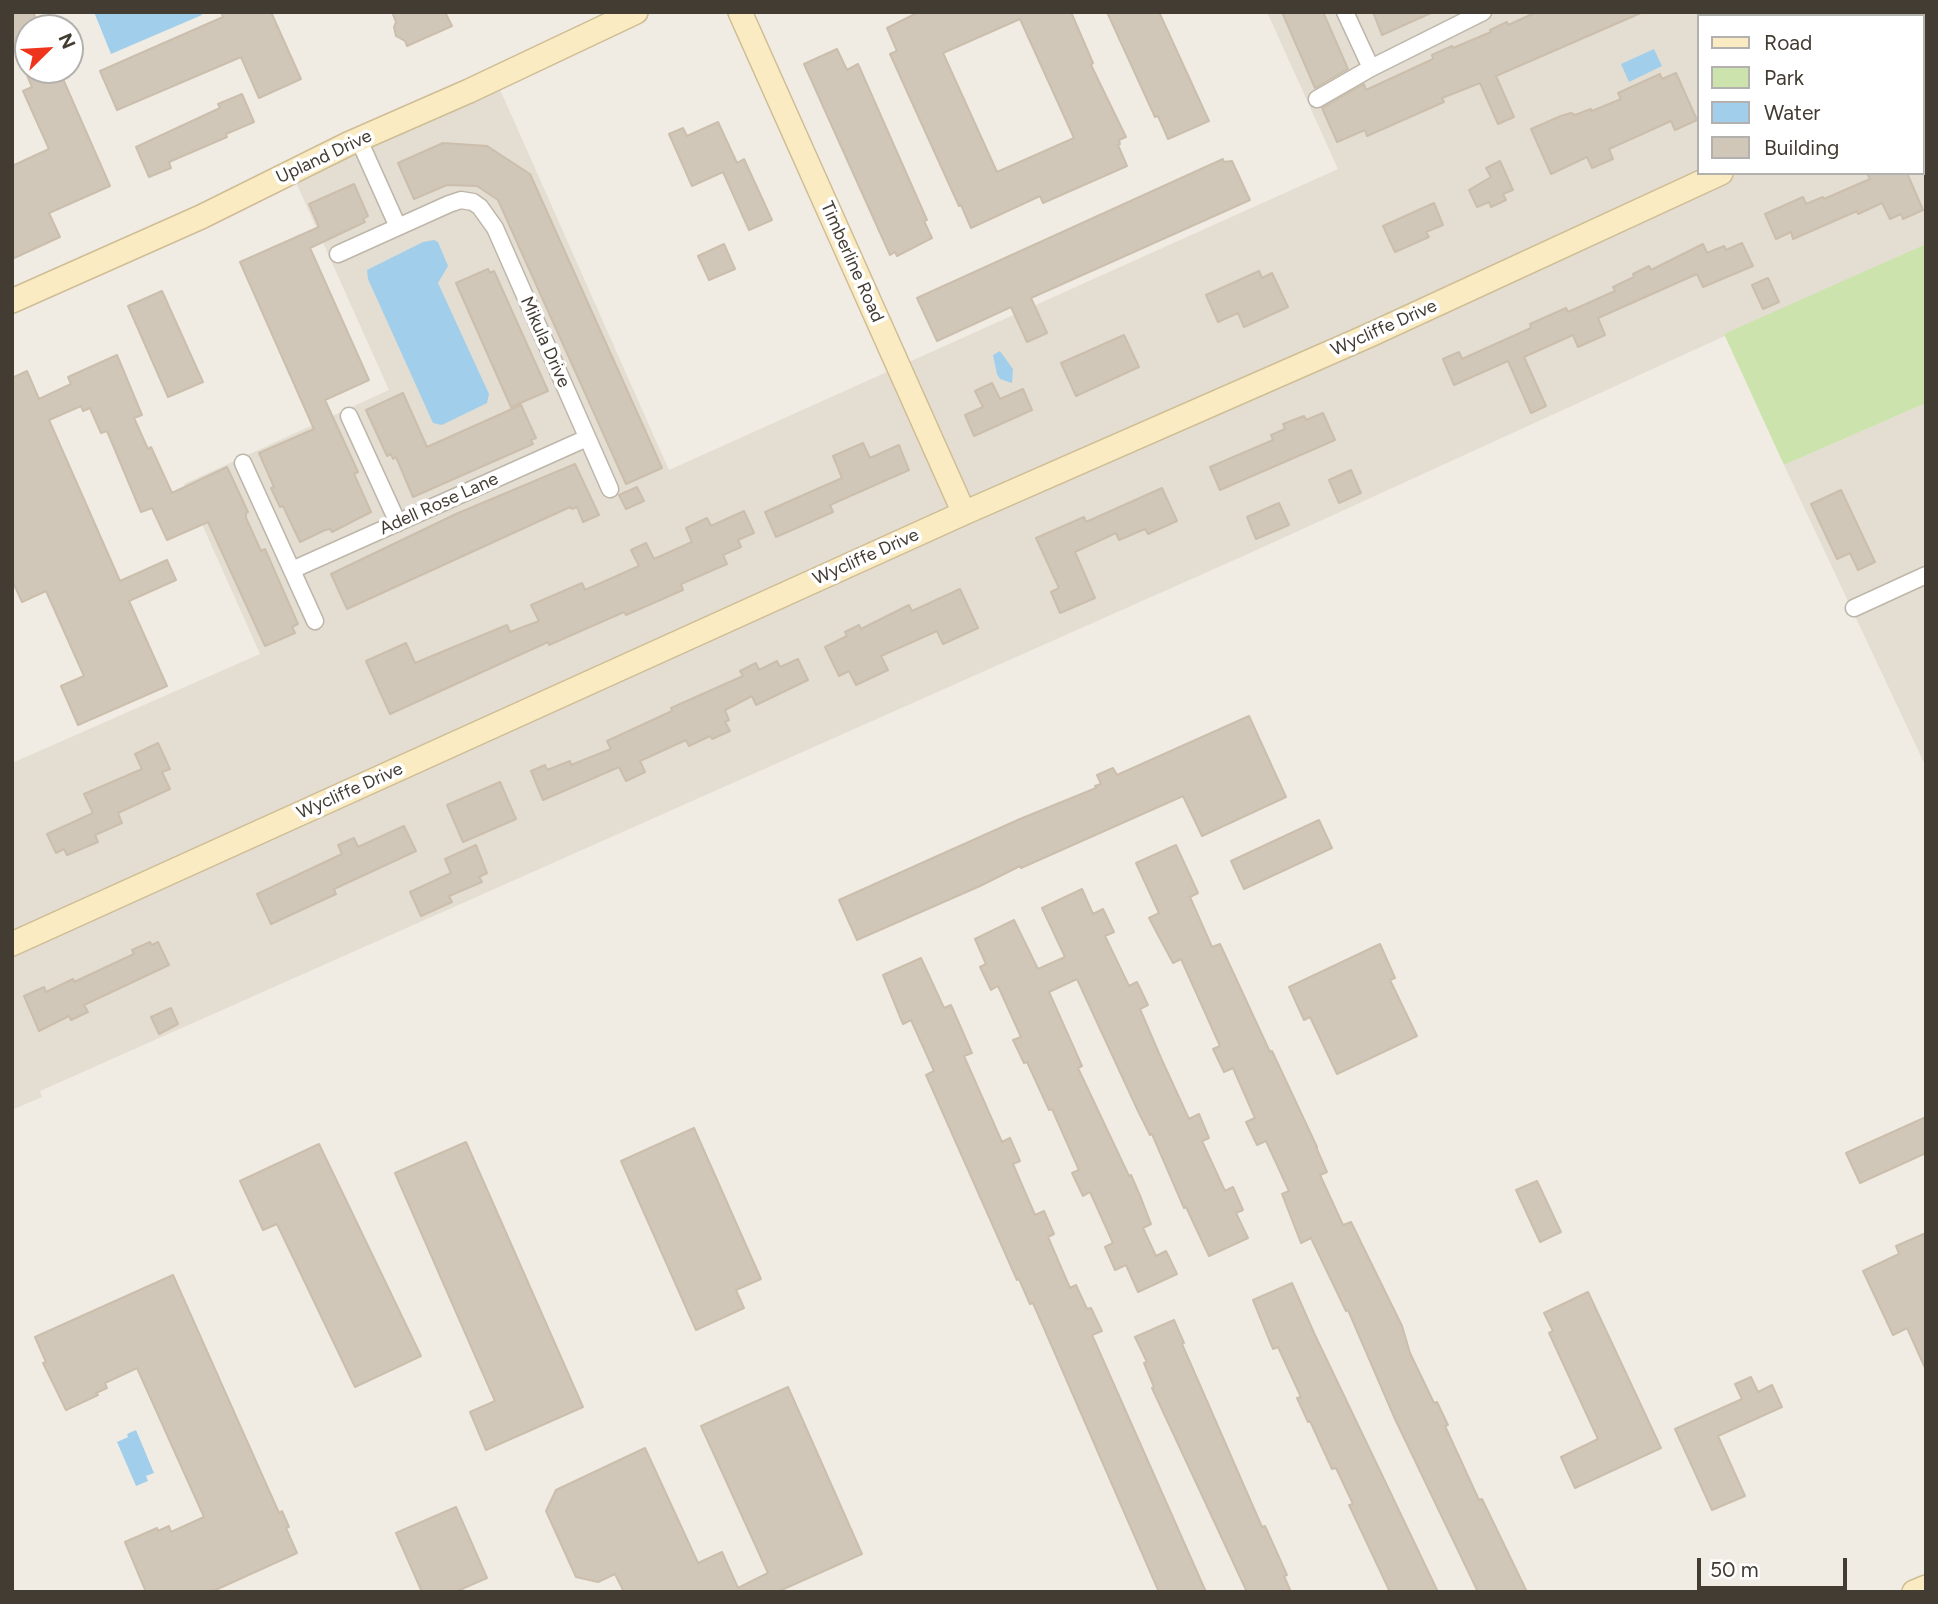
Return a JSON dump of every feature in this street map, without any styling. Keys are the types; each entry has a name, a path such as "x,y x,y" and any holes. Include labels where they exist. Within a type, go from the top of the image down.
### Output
{"street":[{"name":"Upland Drive","path":"12,301 201,217 359,140 636,12"},
{"name":"Timberline Road","path":"740,12 964,513"},
{"path":"1345,12 1371,68"},
{"path":"1317,99 1371,68 1483,12"},
{"path":"338,254 398,227 359,140"},
{"name":"Wycliffe Drive","path":"12,944 964,513 1370,335 1717,175"},
{"name":"Mikula Drive","path":"398,227 460,200 473,202 487,214 610,489"},
{"path":"349,415 398,523"},
{"name":"Adell Rose Lane","path":"292,570 587,438"},
{"path":"243,463 315,621"},
{"path":"1854,608 1926,575"},
{"path":"1914,1592 1926,1587"}],"shaded area":[{"path":"1267,12 1926,12 1926,244 1250,553 40,1091 42,1097 12,1110 12,763 260,654 184,484 389,390 294,178 498,85 669,470 1338,169"},
{"path":"1926,403 1926,767 1784,465"}],"green space":[{"path":"1926,244 1926,403 1784,465 1724,334"}],"water":[{"path":"94,12 201,12 202,15 111,54"},
{"path":"1654,49 1662,66 1629,82 1621,64"},
{"path":"423,242 438,242 448,266 438,283 489,394 487,403 442,425 433,423 368,279 367,270"},
{"path":"1000,351 1013,369 1012,383 1000,379 997,374 993,355"},
{"path":"136,1430 154,1473 146,1476 148,1481 136,1486 117,1442"}],"building":[{"path":"12,12 33,12 34,14 14,14 12,53"},
{"path":"221,12 271,12 301,79 259,98 241,57 117,110 100,71 223,17"},
{"path":"392,12 445,12 452,26 407,46 405,41 396,36 396,22"},
{"path":"919,12 1071,12 1093,63 1091,65 1126,137 1119,140 1118,145 1127,166 1043,203 1040,196 971,228 890,54 897,51 887,28","holes":["1020,19 1074,138 997,172 943,53"]},
{"path":"1107,12 1159,12 1209,121 1168,139 1158,116 1155,117"},
{"path":"1282,12 1323,12 1348,69 1315,88"},
{"path":"1373,12 1433,12 1382,35"},
{"path":"1537,12 1643,12 1496,76 1514,117 1498,124 1480,83 1442,98 1444,102 1367,136 1365,130 1337,142 1322,108 1364,84 1366,90 1433,59 1432,55 1491,32 1490,30 1507,22 1508,25"},
{"path":"837,49 847,70 858,64 927,220 924,221 932,238 897,256 895,252 890,255 804,64"},
{"path":"1676,73 1696,120 1675,130 1671,121 1609,149 1613,159 1592,168 1587,157 1551,174 1531,129 1561,116 1571,113 1575,115 1591,109 1592,111 1621,99 1618,93 1660,74 1662,79"},
{"path":"31,84 65,84 110,186 49,213 60,237 12,259 12,166 49,149 23,91 32,87"},
{"path":"242,94 254,122 169,162 171,168 149,177 136,147 220,108 218,104"},
{"path":"718,122 737,163 744,159 772,220 749,230 723,172 692,186 669,134 683,128 687,136"},
{"path":"443,143 487,146 530,174 662,468 626,484 498,200 477,186 447,185 414,199 398,163"},
{"path":"1223,159 1224,162 1232,161 1250,200 1031,298 1047,333 1027,342 1011,307 937,341 917,298"},
{"path":"1500,161 1513,190 1503,194 1506,200 1491,207 1489,202 1477,207 1469,190 1491,177 1486,168"},
{"path":"1868,175 1908,175 1923,210 1903,219 1901,214 1890,219 1882,203 1793,239 1791,232 1776,239 1765,214 1803,197 1806,204 1823,197 1824,199 1870,179"},
{"path":"354,184 368,216 363,219 365,222 310,248 369,380 325,400 358,472 354,474 371,512 332,532 330,529 325,530 300,542 271,488 274,487 259,453 314,429 240,262 319,227 309,204"},
{"path":"1434,203 1443,225 1426,232 1429,237 1395,252 1383,226"},
{"path":"1742,243 1753,266 1703,287 1697,274 1598,318 1605,335 1578,347 1573,335 1524,357 1546,406 1531,413 1508,361 1454,385 1443,359 1459,352 1462,359 1531,328 1530,324 1566,308 1568,312 1615,291 1613,287 1634,277 1633,274 1649,266 1651,270 1703,244 1707,253 1724,246 1726,250"},
{"path":"724,244 735,269 709,280 698,256"},
{"path":"488,269 490,273 494,271 548,391 511,407 456,283"},
{"path":"1259,271 1262,278 1272,273 1288,307 1244,327 1238,313 1218,322 1206,295"},
{"path":"1768,278 1779,302 1763,309 1752,285"},
{"path":"162,291 203,382 168,397 128,306"},
{"path":"1124,335 1139,367 1076,396 1061,363"},
{"path":"117,355 142,415 134,418 172,493 227,467 248,512 246,518 261,551 265,549 298,624 292,627 295,633 265,646 208,522 167,540 152,508 141,512 107,431 101,433 90,408 83,411 81,406 49,420 120,581 167,560 176,580 129,601 167,686 78,725 61,686 84,676 46,591 22,602 12,580 12,378 27,371 39,399 71,384 68,377"},
{"path":"992,383 1000,399 1023,389 1032,410 974,436 965,415 983,407 975,391"},
{"path":"403,393 427,447 521,405 536,438 531,440 533,444 413,497 396,457 393,459 391,454 387,456 366,410"},
{"path":"1323,413 1335,440 1220,490 1210,467 1273,440 1271,435 1285,429 1283,424 1304,416 1306,420"},
{"path":"863,443 870,458 899,445 909,470 830,505 833,512 776,537 765,512 842,478 833,456"},
{"path":"575,464 599,515 583,522 577,507 570,507 347,609 331,574 456,514"},
{"path":"1351,470 1361,493 1339,503 1329,480"},
{"path":"637,487 644,501 626,509 619,495"},
{"path":"1162,488 1177,521 1148,534 1145,529 1119,540 1116,533 1075,552 1095,598 1060,613 1051,592 1059,588 1036,538 1084,517 1086,522"},
{"path":"1841,490 1875,562 1858,570 1850,553 1837,559 1811,504"},
{"path":"1279,503 1289,525 1256,539 1247,517"},
{"path":"744,511 754,533 738,540 741,547 723,555 727,564 681,584 683,590 549,645 548,642 390,714 366,661 406,643 415,663 507,625 510,632 539,621 531,605 582,583 585,590 639,566 631,550 646,543 654,559 692,542 686,528 707,518 711,526"},
{"path":"960,589 978,628 943,644 937,631 881,656 888,670 856,685 849,671 839,676 825,647 847,636 845,632 859,625 861,629 909,605 912,611"},
{"path":"798,659 808,680 756,705 752,696 725,710 729,720 725,722 730,731 712,739 710,736 689,746 686,740 640,761 645,772 626,781 619,767 543,800 531,771 545,765 547,770 570,761 571,765 611,749 607,741 672,711 671,708 743,676 740,671 756,663 759,670 777,661 780,667"},
{"path":"1249,716 1286,797 1202,836 1183,796 857,940 839,900 1096,788 1095,786 1101,784 1097,775 1113,768 1117,775"},
{"path":"158,743 170,769 162,772 170,789 118,813 122,823 95,835 98,842 67,855 64,849 56,853 47,834 93,813 84,794 142,769 135,754"},
{"path":"500,782 516,819 463,842 447,805"},
{"path":"1319,820 1332,848 1244,889 1231,861"},
{"path":"404,826 416,851 334,889 336,894 271,924 257,894 342,854 338,845 354,838 358,847"},
{"path":"476,845 487,873 479,877 482,882 449,896 452,902 421,916 410,892 451,873 445,859"},
{"path":"1176,845 1198,893 1190,897 1212,947 1220,944 1317,1147 1327,1172 1320,1175 1343,1225 1351,1222 1402,1326 1410,1353 1434,1403 1437,1402 1448,1425 1445,1426 1479,1500 1482,1499 1527,1592 1478,1592 1395,1419 1348,1310 1346,1311 1311,1238 1301,1243 1282,1194 1289,1191 1266,1141 1257,1145 1246,1122 1255,1118 1233,1068 1224,1072 1213,1049 1220,1046 1181,959 1173,963 1149,918 1159,913 1136,863"},
{"path":"1082,889 1093,914 1103,909 1114,932 1105,936 1129,986 1137,982 1148,1005 1140,1009 1161,1058 1189,1119 1199,1114 1209,1138 1202,1141 1225,1191 1233,1187 1243,1210 1236,1213 1248,1238 1209,1256 1077,979 1049,992 1082,1066 1078,1068 1141,1198 1151,1224 1143,1228 1156,1256 1166,1251 1177,1274 1138,1292 1126,1265 1115,1270 1105,1247 1113,1243 1090,1192 1083,1196 1072,1173 1079,1170 1052,1109 1049,1110 1027,1062 1024,1063 1013,1040 1021,1037 998,986 991,990 980,967 986,964 975,939 1014,920 1038,969 1065,957 1042,908"},
{"path":"150,942 152,945 158,942 169,965 84,1005 88,1012 71,1020 69,1016 39,1031 24,996 44,987 46,992 73,979 74,982 134,954 132,950"},
{"path":"1380,944 1395,978 1390,980 1417,1036 1337,1074 1310,1017 1304,1020 1289,987"},
{"path":"921,958 944,1008 951,1005 972,1053 964,1056 1002,1142 1010,1138 1020,1161 1013,1164 1035,1215 1044,1211 1054,1234 1048,1237 1070,1288 1076,1285 1087,1309 1091,1308 1102,1331 1092,1335 1206,1592 1159,1592 1033,1303 1030,1304 1019,1279 1017,1280 926,1075 934,1071 911,1020 903,1024 883,975"},
{"path":"171,1008 178,1024 159,1034 151,1017"},
{"path":"1926,1117 1926,1153 1860,1183 1846,1153"},
{"path":"694,1128 761,1279 736,1290 744,1308 696,1330 621,1161"},
{"path":"466,1142 583,1407 486,1450 470,1412 495,1401 395,1173"},
{"path":"319,1144 421,1356 355,1387 277,1224 263,1230 240,1181"},
{"path":"1537,1181 1561,1232 1540,1242 1516,1190"},
{"path":"1926,1233 1926,1370 1907,1328 1893,1335 1863,1271 1899,1254 1896,1246"},
{"path":"173,1275 279,1513 282,1511 297,1553 211,1592 146,1592 125,1542 157,1528 158,1531 169,1526 171,1532 204,1517 137,1368 105,1383 107,1388 96,1393 98,1395 66,1410 43,1363 46,1362 35,1337"},
{"path":"1292,1283 1438,1592 1390,1592 1349,1505 1353,1504 1336,1468 1332,1469 1297,1398 1301,1397 1278,1347 1273,1349 1253,1300"},
{"path":"1588,1292 1661,1448 1575,1488 1561,1457 1598,1439 1549,1333 1553,1331 1544,1313"},
{"path":"1174,1320 1262,1527 1265,1526 1287,1575 1284,1576 1291,1592 1247,1592 1152,1388 1154,1387 1144,1363 1147,1362 1135,1337"},
{"path":"1751,1377 1758,1392 1772,1385 1782,1407 1718,1436 1745,1496 1712,1510 1675,1429 1742,1399 1735,1384"},
{"path":"788,1387 862,1554 777,1592 624,1592 615,1574 598,1582 576,1577 546,1511 556,1490 645,1448 698,1563 722,1552 738,1588 768,1573 701,1426"},
{"path":"456,1507 487,1578 455,1592 422,1592 396,1533"}]}
